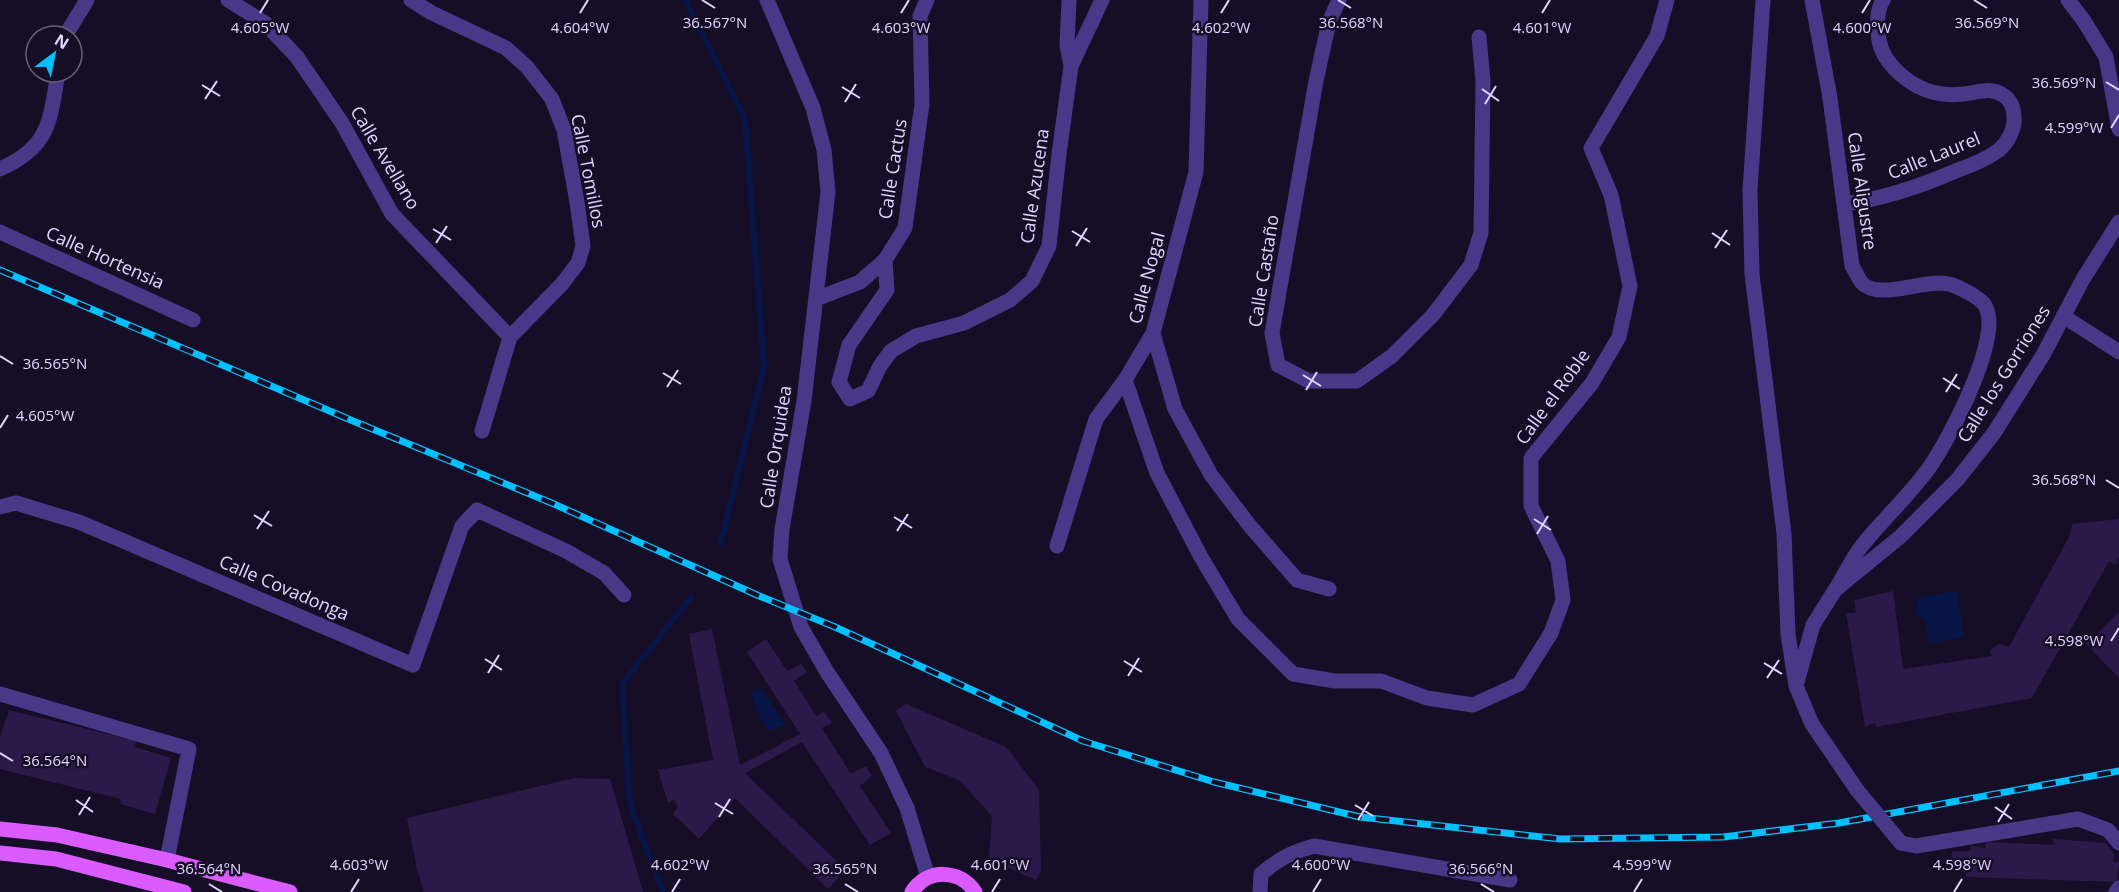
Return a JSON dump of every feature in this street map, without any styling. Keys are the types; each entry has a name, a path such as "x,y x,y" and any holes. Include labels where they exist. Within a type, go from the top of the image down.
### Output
{"main road":[{"path":"0,829 57,835 167,860 290,892"},
{"path":"0,853 56,859 184,892"},
{"path":"912,891 928,877 948,874 958,876 976,891"}],"street":[{"path":"72,24 87,0"},
{"name":"Calle Avellano","path":"228,0 265,23 297,57 342,123 392,214 510,337"},
{"name":"Calle Tomillos","path":"411,0 432,13 506,48 527,67 552,99 564,130 577,202 583,246 578,263 562,284 510,337 482,431"},
{"name":"Calle Orquidea","path":"767,0 813,108 824,150 828,192 804,401 782,529 780,559 801,627 827,672 881,753 907,808 928,877"},
{"name":"Calle Cactus","path":"816,299 860,282 885,260 905,228 922,104 920,16 927,0"},
{"name":"Calle Azucena","path":"885,260 887,290 849,345 838,381 850,399 868,391 880,366 891,351 916,336 964,323 1010,300 1032,281 1049,246 1071,66 1067,45 1069,0"},
{"path":"1071,66 1102,0"},
{"name":"Calle Nogal","path":"1058,546 1096,419 1125,380 1153,333 1196,172 1201,0"},
{"name":"Calle Castaño","path":"1339,0 1329,22 1316,81 1272,333 1278,365 1309,381 1358,381 1392,356 1433,315 1471,265 1481,233 1483,81 1479,37"},
{"name":"Calle el Roble","path":"1125,380 1157,473 1201,557 1238,619 1293,674 1335,681 1381,681 1427,698 1473,705 1519,684 1551,633 1563,600 1558,561 1531,506 1531,458 1592,383 1619,337 1630,286 1611,195 1591,148 1658,36 1667,0"},
{"path":"1762,0 1750,190 1752,274 1784,534 1788,634 1796,687 1812,724 1857,790 1901,843 1916,846 2078,819 2108,830 2119,843"},
{"name":"Calle Aligustre","path":"1812,0 1830,99 1852,266 1862,283 1875,291 1928,283 1948,284 1969,294 1984,305 1989,320 1984,357 1974,386 1929,467 1860,549 1835,590"},
{"name":"Calle Laurel","path":"1844,204 1868,201 1904,191 1982,160 2000,149 2009,138 2014,123 2014,108 2005,96 1993,89 1963,94 1937,94 1913,86 1893,67 1880,48 1877,25 1883,0"},
{"path":"2068,0 2106,57 2119,129"},
{"path":"0,170 13,164 38,145 49,121 56,84"},
{"name":"Calle los Gorriones","path":"1796,687 1813,624 1835,590 1901,536 1957,480 1994,433 2043,355 2083,279 2119,222"},
{"name":"Calle Hortensia","path":"0,232 193,320"},
{"path":"2063,316 2119,352"},
{"path":"1153,333 1175,409 1211,475 1250,526 1297,580 1329,589"},
{"name":"Calle Covadonga","path":"0,507 16,503 79,522 413,665 462,526 477,510 576,557 604,573 624,595"},
{"path":"0,694 189,749 167,860"},
{"path":"1260,892 1261,874 1290,853 1314,846 1510,880"},
{"path":"2116,892 2119,888"}],"shaded area":[{"path":"1957,591 1964,637 1930,643 1925,621 1915,613 1918,597"},
{"path":"762,688 785,725 767,731 750,693"}],"building":[{"path":"2119,519 2119,557 2116,565 2109,561 2032,698 1876,727 1875,723 1865,727 1846,613 1856,613 1854,600 1893,591 1903,669 1992,656 1990,650 1999,644 2009,647 2070,535 2072,524"},
{"path":"2119,612 2119,678 2086,644"},
{"path":"712,629 740,765 800,734 747,652 766,639 787,671 801,664 807,672 794,681 817,717 823,711 832,722 822,728 851,774 866,766 872,776 860,786 891,833 870,845 802,742 745,773 846,870 828,889 735,798 699,839 673,814 678,807 674,799 668,803 658,770 713,760 689,634"},
{"path":"906,704 1006,747 1039,790 1041,871 1036,880 989,859 992,816 959,780 925,767 896,711"},
{"path":"9,710 136,741 135,747 171,758 155,814 120,804 121,799 0,769 0,737"},
{"path":"574,778 610,779 643,892 424,892 407,818"},
{"path":"2053,839 2106,843 2114,854 2113,862 2119,862 2117,882 1966,877 1966,863 1951,862 1952,851 1971,851 1971,846 1985,848 1986,842 2054,845"}],"waterway":[{"path":"685,0 745,119 764,366 721,543"},
{"path":"663,892 630,804 622,684 691,597"}],"railway":[{"path":"0,270 554,504 757,595 835,627 1083,741 1214,782 1360,817 1560,839 1723,837 1839,823 2119,771"}]}
